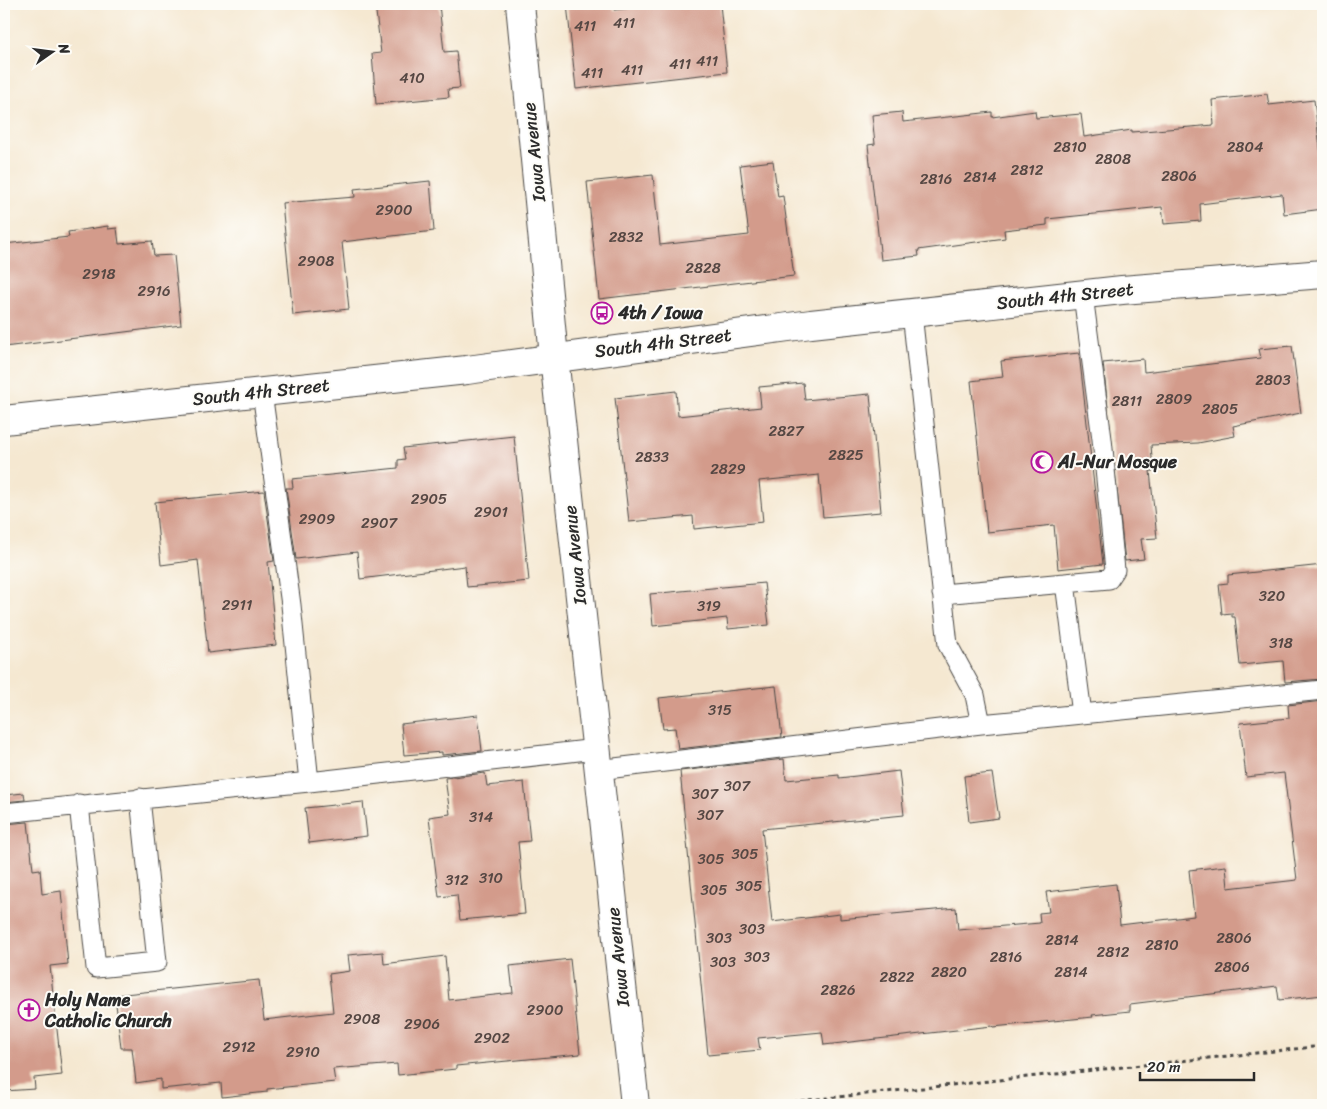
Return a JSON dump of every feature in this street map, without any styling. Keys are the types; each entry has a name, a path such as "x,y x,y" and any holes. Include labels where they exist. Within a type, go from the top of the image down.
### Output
{"main road":[{"name":"Iowa Avenue","path":"520,4 554,357 635,1105"},
{"name":"South 4th Street","path":"4,420 467,370 811,324 1083,295 1323,274"}],"lane":[{"path":"942,594 1109,579 1115,570 1102,439 1083,295"},
{"path":"912,313 948,645 975,695 981,724"},
{"path":"262,392 291,604 309,782"},
{"path":"1065,583 1082,714"},
{"path":"4,813 309,782 597,760 1323,690"},
{"path":"79,804 96,968 157,962 140,798"}],"path":[{"path":"762,1105 1323,1046"}],"building":[{"path":"375,4 439,4 444,52 456,51 460,88 448,89 449,97 376,104 372,54 381,53"},
{"path":"567,4 613,4 614,10 672,4 720,4 727,72 576,89"},
{"path":"1267,94 1269,105 1314,100 1323,172 1323,209 1284,214 1282,194 1200,204 1201,221 1164,224 1162,207 1047,219 1047,225 1004,230 1005,238 918,250 919,256 881,260 868,145 875,144 872,115 902,112 903,122 992,112 992,117 1035,111 1036,118 1081,114 1084,137 1132,130 1132,132 1214,125 1212,100"},
{"path":"773,161 778,197 783,196 794,276 599,299 587,182 653,175 660,245 749,235 740,165"},
{"path":"430,181 434,231 342,242 349,309 293,315 282,203 355,197 354,189"},
{"path":"108,226 108,229 117,228 119,244 152,241 154,256 174,255 181,325 4,347 4,244 69,237 68,232"},
{"path":"1292,346 1301,413 1233,426 1235,436 1198,443 1151,445 1153,471 1150,471 1157,538 1141,539 1144,559 1125,561 1103,363 1143,359 1144,372 1261,358 1259,349"},
{"name":"Al-Nur Mosque","path":"1079,353 1103,564 1058,569 1054,525 987,532 971,381 1003,377 1001,361"},
{"path":"803,383 805,400 870,394 881,512 823,517 819,475 759,481 763,522 694,529 693,516 629,522 615,398 676,391 678,416 761,407 759,387"},
{"path":"514,436 529,581 467,587 465,566 360,579 357,552 296,559 286,488 293,488 292,479 398,468 398,460 405,459 403,448"},
{"path":"264,491 274,561 268,562 276,645 208,653 198,560 161,565 155,502"},
{"path":"1323,565 1323,679 1285,682 1283,661 1240,665 1235,617 1232,617 1232,613 1222,614 1219,584 1228,583 1228,575"},
{"path":"764,583 769,625 728,629 727,618 653,626 650,594"},
{"path":"776,686 782,737 678,749 675,728 663,729 659,698"},
{"path":"1323,701 1323,995 1279,1000 1277,986 1130,1004 1130,1011 1092,1015 1093,1017 992,1026 824,1045 822,1032 758,1038 760,1050 708,1055 680,771 784,759 786,780 839,775 839,778 899,771 904,815 762,829 772,922 840,914 840,919 956,908 958,930 1040,923 1039,913 1049,912 1046,892 1116,884 1120,925 1194,916 1189,870 1226,866 1228,888 1297,880 1284,773 1246,777 1240,723 1289,718 1288,705"},
{"path":"478,715 482,751 442,755 442,752 404,755 401,724"},
{"path":"485,773 487,786 524,782 530,841 518,842 525,914 460,920 457,895 439,897 429,817 450,814 445,778"},
{"path":"992,773 999,818 969,822 964,776"},
{"path":"24,793 25,800 4,802 4,795"},
{"path":"363,802 367,836 309,843 305,808"},
{"name":"Holy Name Catholic Church","path":"28,822 33,870 40,869 42,894 61,891 68,964 50,966 62,1075 34,1078 35,1089 4,1091 4,824"},
{"path":"383,952 384,964 445,956 449,1000 513,993 510,966 570,959 580,1054 456,1066 456,1069 398,1075 397,1064 333,1069 335,1082 267,1089 267,1092 222,1097 221,1083 161,1089 161,1079 136,1083 132,1048 121,1048 115,995 259,980 264,1020 333,1012 329,974 350,971 348,955"}],"place":[{"name":"4th / Iowa","path":"602,313"},
{"name":"Al-Nur Mosque","path":"1042,462"},
{"name":"Holy Name Catholic Church","path":"29,1010"}]}
